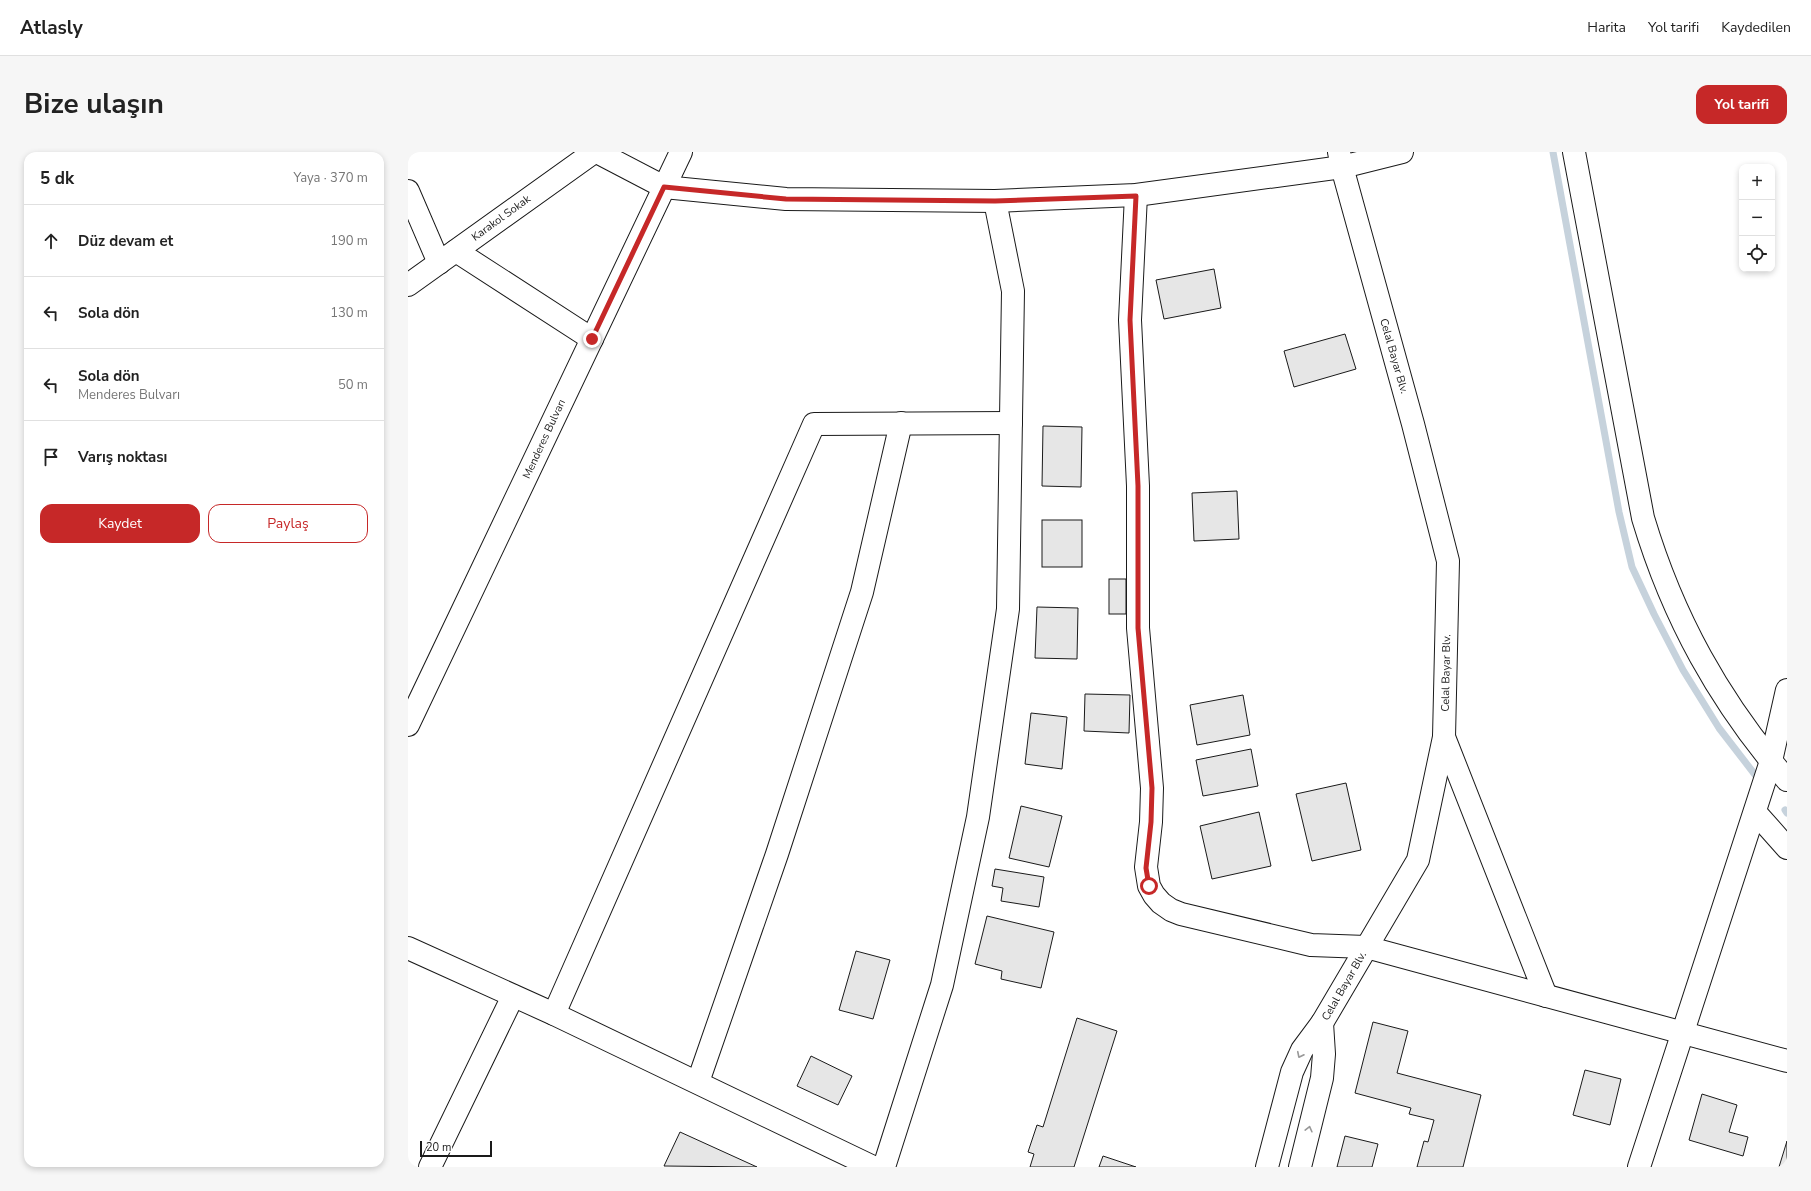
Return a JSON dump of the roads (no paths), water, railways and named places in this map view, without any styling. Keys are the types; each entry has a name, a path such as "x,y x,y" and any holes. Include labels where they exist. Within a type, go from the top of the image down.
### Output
{"street":[{"name":"Karakol Sokak","path":"408,285 596,152 664,187"},
{"name":"Menderes Bulvarı","path":"408,726 681,152"},
{"path":"664,187 786,199 995,201 1136,196 1340,159 1402,152"},
{"path":"1574,152 1643,518 1652,550 1664,581 1692,643 1728,702 1771,761 1787,780"},
{"name":"Celal Bayar Blv.","path":"1267,1167 1292,1072 1302,1050 1322,1023 1418,860 1444,737 1448,561 1413,424 1340,159"},
{"path":"408,191 447,256 592,339"},
{"path":"1136,196 1130,320 1138,486 1138,628 1152,788 1151,822 1146,868 1149,886 1161,903 1170,910 1181,914 1311,944 1366,947 1787,1061"},
{"path":"884,1167 942,985 978,817 1008,609 1013,291 995,201"},
{"path":"698,1082 779,846 862,592 901,423"},
{"path":"554,1014 814,424 1011,423"},
{"path":"1639,1167 1771,761 1787,690"},
{"path":"1444,737 1546,996"},
{"path":"1755,812 1787,848"},
{"path":"408,948 554,1014 873,1167"},
{"path":"431,1167 513,996"},
{"path":"1300,1167 1322,1078 1324,1054 1322,1023"}],"waterway":[{"path":"1553,152 1619,512 1632,567 1683,670 1719,728 1756,776"}]}
